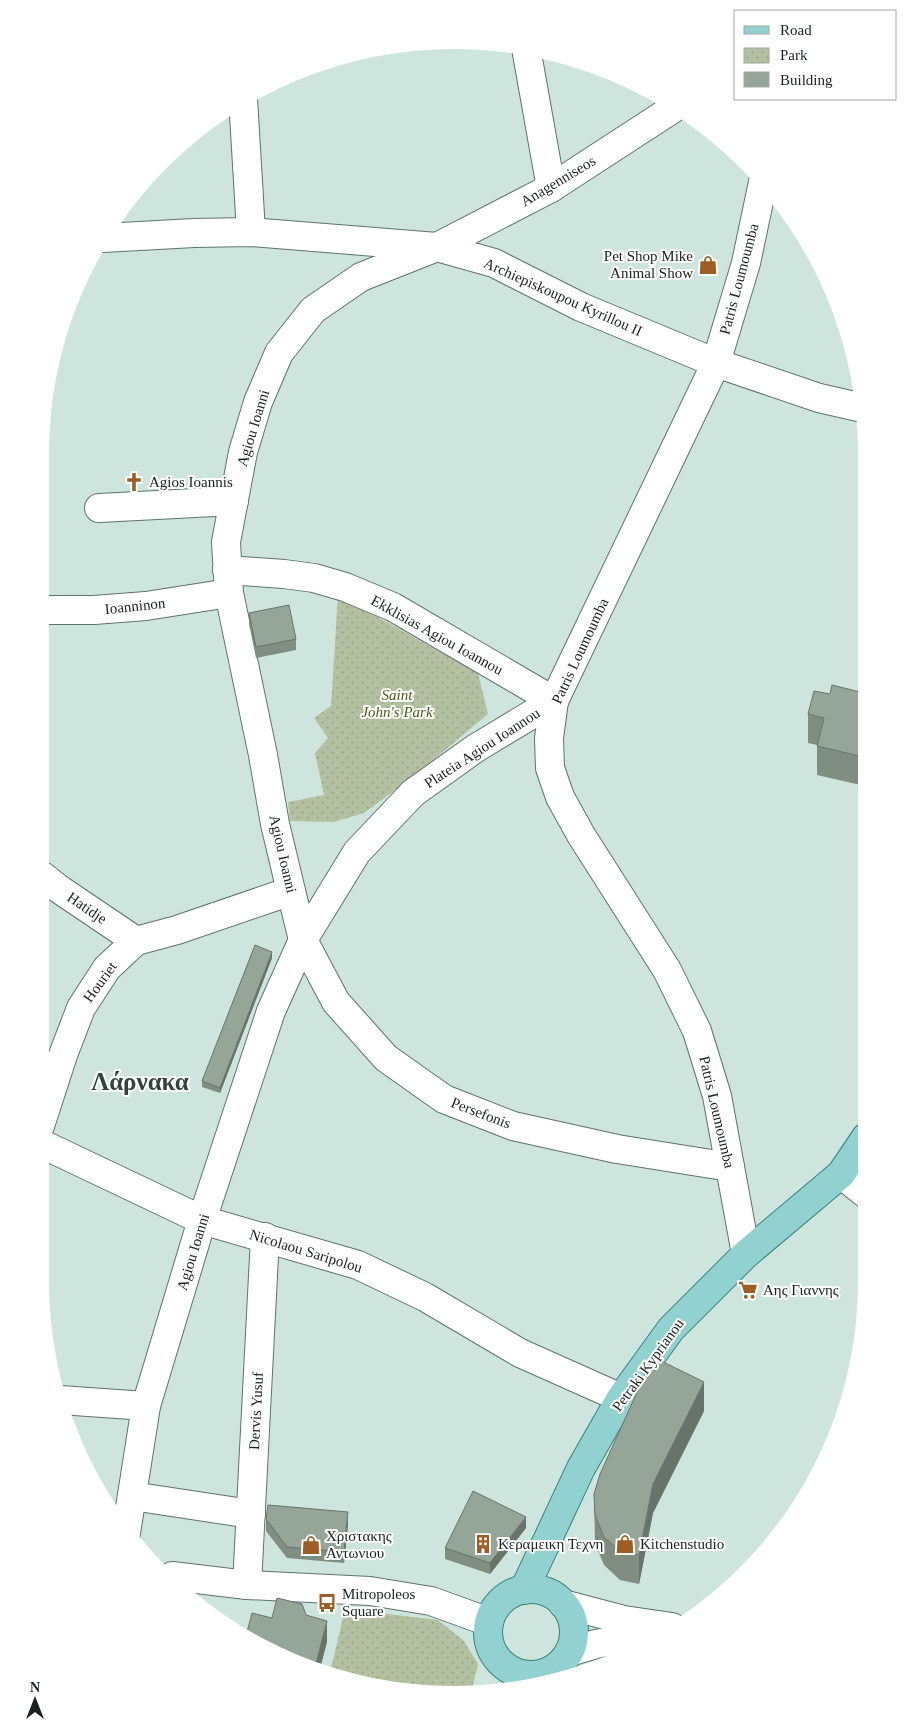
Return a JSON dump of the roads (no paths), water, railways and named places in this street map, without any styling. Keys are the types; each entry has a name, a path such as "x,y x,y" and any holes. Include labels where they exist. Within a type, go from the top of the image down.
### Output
{"main road":[{"name":"Petraki Kyprianou","path":"524,1590 581,1468 621,1398 671,1329 746,1254 841,1174 858,1148"},
{"path":"524,1590 538,1590 552,1594 563,1604 571,1616 574,1628 574,1641 562,1666 539,1674 525,1674 511,1670 502,1663 492,1648 488,1634 489,1622 494,1610 512,1594 524,1590"},
{"path":"502,1663 504,1683"}],"street":[{"path":"527,56 551,188"},
{"path":"244,108 251,232"},
{"name":"Anagenniseos","path":"437,247 551,188 669,111"},
{"name":"Patris Loumoumba","path":"746,1254 717,1096 697,1031 667,970 580,836 560,797 550,768 549,738 554,701 716,363 746,263 761,191"},
{"name":"Archiepiskoupou Kyrillou II","path":"112,238 251,232 437,247 494,263 581,307 716,363 819,398 855,406"},
{"name":"Agiou Ioanni","path":"128,1522 146,1406 202,1220 271,1010 304,940 275,824 228,582 226,542 243,452 258,402 279,353 313,310 361,276 437,247"},
{"path":"99,508 234,501"},
{"name":"Ekklisias Agiou Ioannou","path":"228,582 284,574 314,578 345,587 393,607 554,701"},
{"name":"Ioanninon","path":"49,610 94,610 146,606 228,582"},
{"name":"Plateia Agiou Ioannou","path":"304,940 357,852 413,793 476,748 554,701"},
{"name":"Hatidje","path":"49,881 136,941"},
{"name":"Houriet","path":"49,1098 63,1055 82,1008 107,968 136,941 177,930 291,891"},
{"name":"Persefonis","path":"304,940 336,1002 386,1058 444,1099 513,1126 617,1149 730,1167"},
{"name":"Nicolaou Saripolou","path":"49,1147 202,1220 358,1265 425,1297 520,1353 621,1398"},
{"path":"841,1174 858,1188"},
{"name":"Dervis Yusuf","path":"247,1584 265,1238"},
{"path":"67,1400 146,1406"},
{"path":"132,1496 251,1514"},
{"path":"176,1576 247,1584 370,1591 431,1601 489,1622"},
{"path":"563,1604 624,1620 665,1626"},
{"path":"562,1666 596,1644 621,1638 652,1634"}],"place":[{"name":"Pet Shop Mike Animal Show","path":"708,265"},
{"name":"Agios Ioannis","path":"134,482"},
{"name":"Αης Γιαννης","path":"748,1290"},
{"name":"Κεραμεικη Τεχνη","path":"483,1544"},
{"name":"Kitchenstudio","path":"625,1544"},
{"name":"Χριστακης Αντωνιου","path":"311,1545"},
{"name":"Mitropoleos Square","path":"327,1603"}],"district":[{"name":"Λάρνακα","path":"140,1081"}],"park label":[{"name":"Saint John's Park","path":"397,704"}]}
